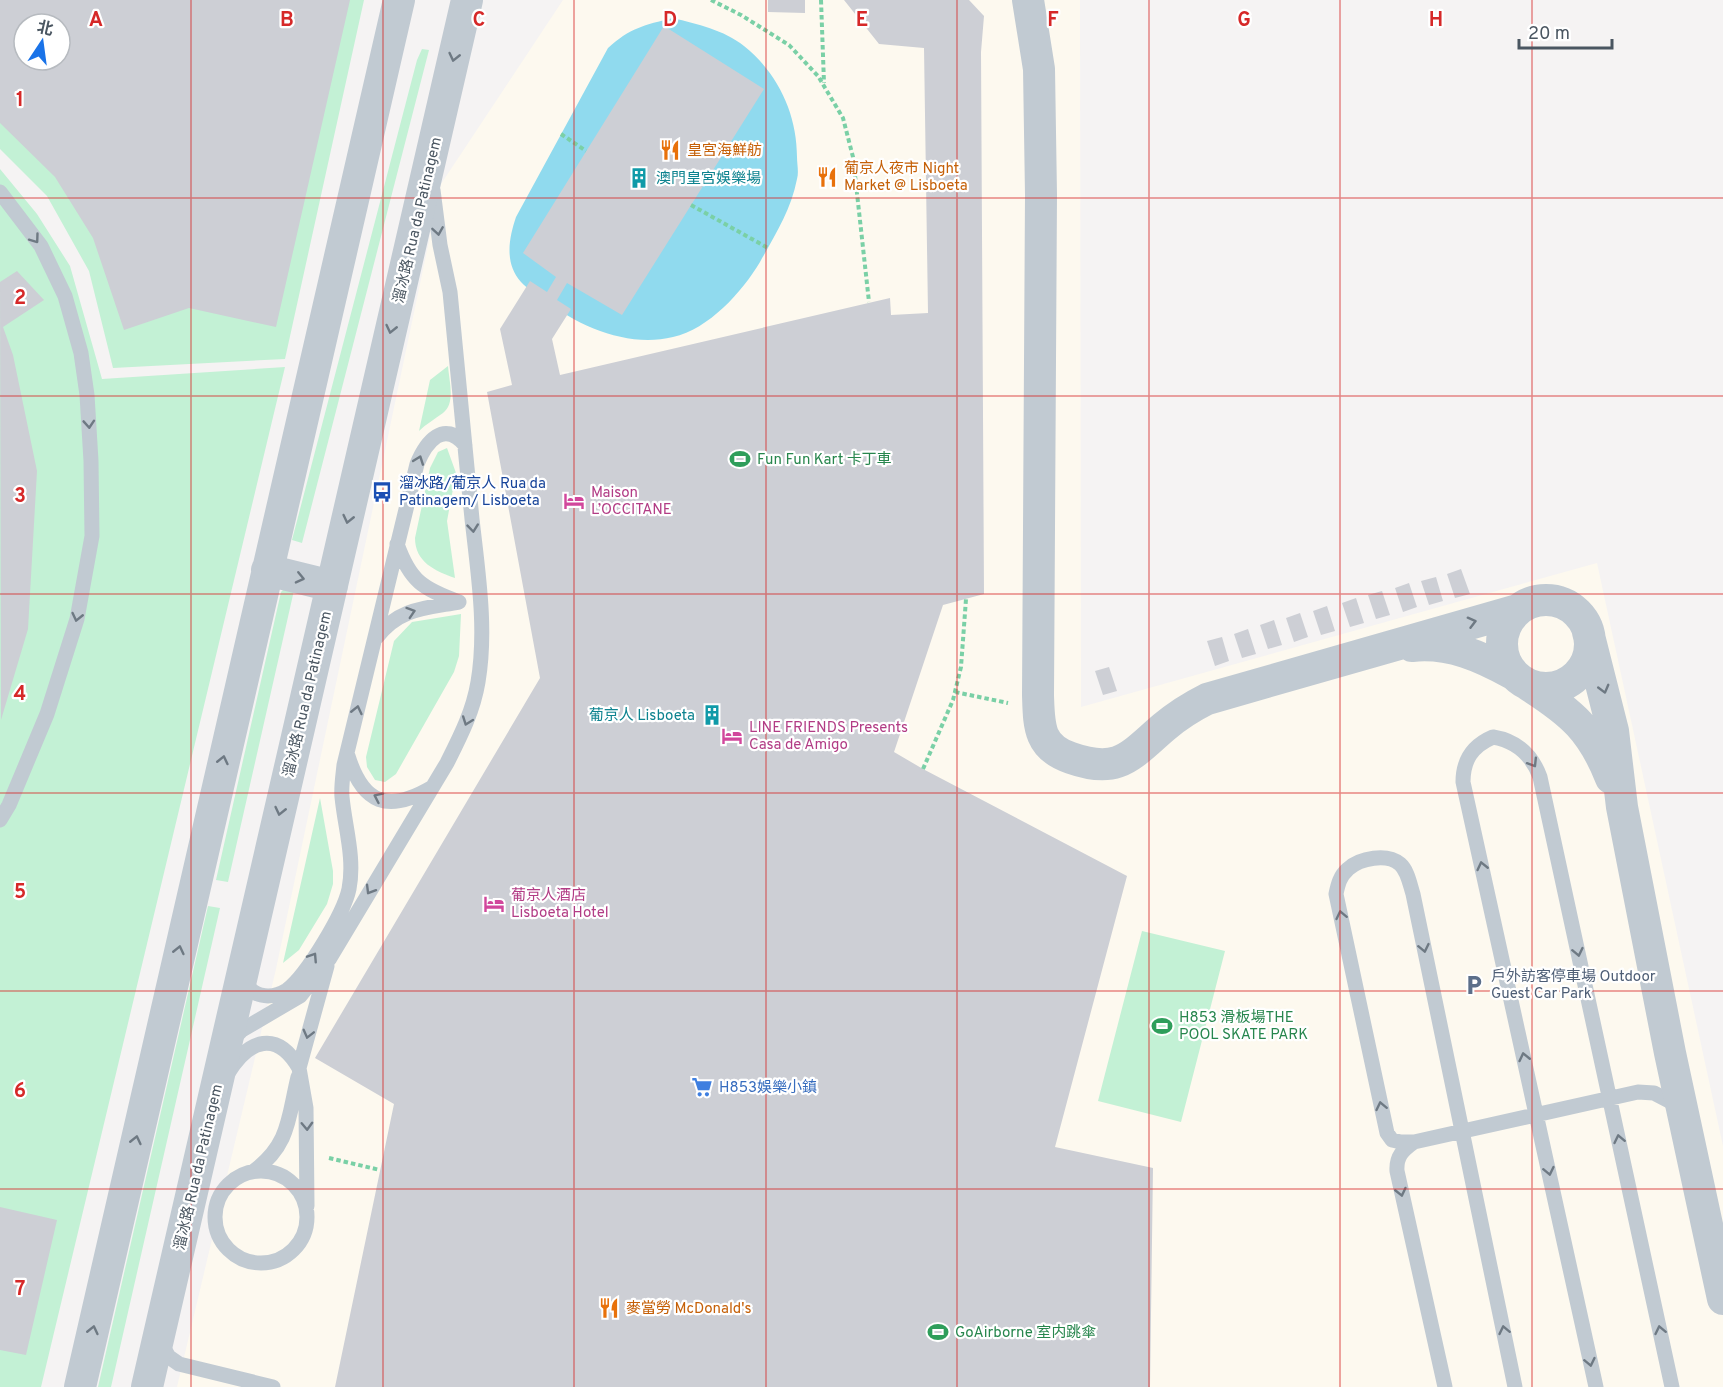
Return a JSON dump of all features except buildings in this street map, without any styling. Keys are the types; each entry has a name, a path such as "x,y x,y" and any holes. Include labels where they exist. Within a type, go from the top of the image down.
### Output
{"street":[{"path":"80,1387 399,0"},
{"name":"溜冰路 Rua da Patinagem","path":"147,1386 467,0"},
{"path":"1028,0 1039,69 1040,126 1040,731 1059,754 1101,766 1118,763 1137,752 1187,710 1207,699 1518,610 1531,603 1545,600 1560,602 1572,609 1583,619 1588,632 1613,731 1622,807 1670,1053 1723,1299"},
{"path":"267,570 332,585"},
{"path":"1518,610 1507,623 1502,641 1504,659 1522,680 1544,688 1558,687 1581,672 1590,646 1588,632"},
{"path":"1376,650 1423,645 1458,650 1481,656 1522,680 1572,716 1584,728 1605,762 1622,807"}],"lane":[{"path":"226,1047 242,1030 300,996 330,958 447,763 473,704 478,681 481,613 450,292 433,199 432,152"},
{"path":"0,192 41,246 65,296 81,353 92,461 92,536 77,619 47,714 9,805 0,820"},
{"path":"243,973 246,984 258,995 272,996 285,991 295,983 308,966 339,914 349,890 351,866 342,796 347,753 417,464 429,442 439,435 448,433 459,437 465,445"},
{"path":"373,641 396,617 414,610 459,602 429,590 409,572 397,544"},
{"path":"1596,1387 1463,782 1465,762 1474,748 1493,737 1509,742 1529,755 1540,777 1672,1387"},
{"path":"347,753 352,771 361,785 381,801 394,803 404,801 431,788"},
{"path":"1515,1387 1462,1130 1407,875 1401,864 1389,859 1370,858 1348,868 1338,882 1336,894 1387,1133 1392,1140 1414,1142 1462,1130 1638,1092 1659,1077 1670,1053"},
{"path":"254,1172 271,1157 282,1140 299,1068 330,958"},
{"path":"215,1094 234,1063 247,1049 260,1043 275,1045 286,1050 299,1068 306,1108 307,1212 306,1227 301,1240 291,1252 279,1260 265,1263 250,1262 236,1255 224,1245 217,1231 215,1216 218,1200 226,1187 238,1177 254,1172 269,1172 283,1177 295,1186 303,1198 307,1212"},
{"path":"1638,1092 1661,1096 1683,1108"},
{"path":"1414,1142 1399,1155 1396,1163 1397,1171 1445,1387"},
{"path":"158,1339 169,1357 179,1364 273,1387"},
{"path":"147,1386 154,1377 162,1372 190,1368"}],"path":[{"path":"711,0 741,15 789,45 818,76 843,118 853,157 869,302"},
{"path":"821,0 824,86"},
{"path":"561,134 586,151"},
{"path":"691,205 768,248"},
{"path":"923,769 955,692 961,667 966,599"},
{"path":"955,692 1039,709"},
{"path":"308,1153 380,1170"}],"shaded area":[{"path":"563,0 1080,0 1081,707 1597,563 1723,1146 1723,1387 177,1387 276,969 441,184"}],"green space":[{"path":"0,0 364,0 285,359 113,368 89,271 47,196 0,149"},
{"path":"422,49 429,50 302,543 292,540 417,60"},
{"path":"0,169 37,214 70,266 102,379 285,367 41,1387 0,1387"},
{"path":"448,366 451,398 447,409 419,431 430,380"},
{"path":"447,448 456,473 447,521 455,578 434,569 422,559 418,553 415,538 430,468 438,452"},
{"path":"295,586 228,882 216,880 281,592 285,588"},
{"path":"461,614 459,656 454,672 396,774 385,782 375,780 367,767 366,757 394,641 412,622"},
{"path":"320,798 333,871 333,884 327,904 299,950 283,963"},
{"path":"208,906 220,908 111,1387 98,1387"},
{"name":"H853 滑板場THE POOL SKATE PARK","path":"1142,931 1225,951 1181,1122 1098,1101"}],"water":[{"path":"673,18 710,28 736,40 767,69 783,96 794,125 798,176 787,212 777,232 753,274 734,297 712,318 686,333 656,340 639,340 590,327 529,290 512,267 509,250 516,217 608,48 638,28"}],"place":[{"name":"皇宮海鮮舫","path":"670,150"},
{"name":"葡京人夜市 Night Market @ Lisboeta","path":"827,177"},
{"name":"澳門皇宮娛樂場","path":"639,178"},
{"name":"Fun Fun Kart 卡丁車","path":"740,459"},
{"name":"溜冰路/葡京人 Rua da Patinagem/ Lisboeta","path":"382,492"},
{"name":"Maison L’OCCITANE","path":"574,501"},
{"name":"葡京人 Lisboeta","path":"712,715"},
{"name":"LINE FRIENDS Presents Casa de Amigo","path":"732,736"},
{"name":"葡京人酒店 Lisboeta Hotel","path":"494,904"},
{"name":"戶外訪客停車場 Outdoor Guest Car Park","path":"1474,985"},
{"name":"H853 滑板場THE POOL SKATE PARK","path":"1162,1026"},
{"name":"H853娛樂小鎮","path":"702,1087"},
{"name":"麥當勞 McDonald's","path":"609,1308"},
{"name":"GoAirborne 室内跳傘","path":"938,1332"}]}
